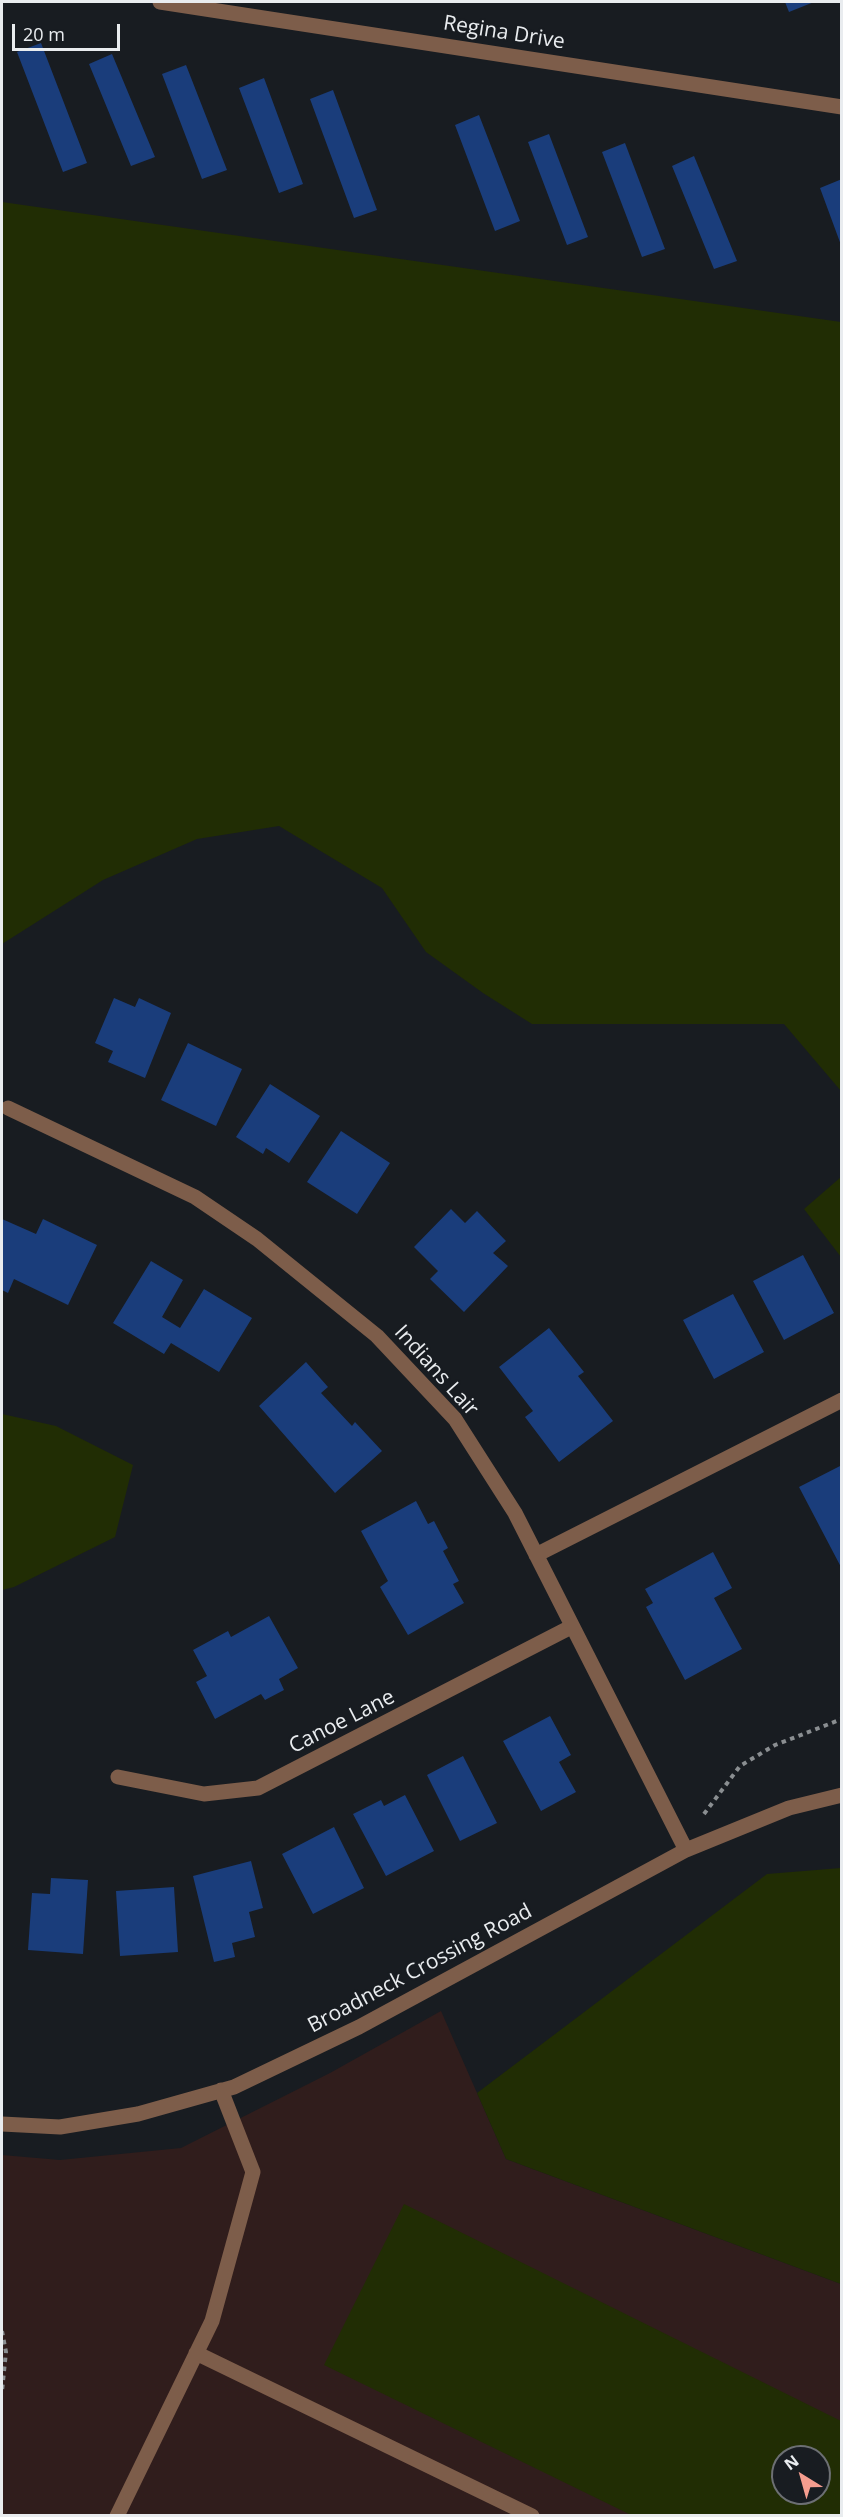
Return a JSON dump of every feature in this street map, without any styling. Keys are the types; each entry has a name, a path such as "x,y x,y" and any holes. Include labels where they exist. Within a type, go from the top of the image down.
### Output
{"street":[{"name":"Regina Drive","path":"160,2 842,107"},
{"name":"Indians Lair","path":"8,1108 195,1197 257,1239 377,1336 455,1419 515,1513 686,1850"},
{"path":"536,1555 842,1400"},
{"name":"Canoe Lane","path":"118,1777 204,1794 258,1788 571,1627"},
{"name":"Broadneck Crossing Road","path":"2,2124 60,2127 138,2114 234,2086 359,2027 686,1850 789,1808 842,1796"},
{"path":"117,2516 212,2321 253,2172 221,2090"},
{"path":"196,2353 532,2516"}],"path":[{"path":"686,1850 708,1806 740,1766 775,1744 842,1719"},
{"path":"2,2331 6,2352 2,2391"}],"shaded area":[{"path":"441,2011 506,2159 841,2284 841,2515 2,2515 2,2155 60,2160 181,2148 330,2073"}],"green space":[{"path":"2,202 841,322 841,1091 784,1024 532,1024 483,993 426,952 382,888 279,826 197,839 103,880 2,944"},
{"path":"841,1177 841,1257 804,1209"},
{"path":"2,1414 56,1426 133,1465 115,1537 14,1587 2,1590"},
{"path":"841,1868 841,2284 506,2159 477,2093 767,1874"},
{"path":"404,2204 841,2421 841,2515 631,2515 324,2365"}],"building":[{"path":"785,2 814,2 789,12"},
{"path":"41,43 87,163 63,172 17,52"},
{"path":"112,54 155,157 131,166 89,64"},
{"path":"186,65 227,170 202,179 162,74"},
{"path":"264,78 303,184 279,193 239,88"},
{"path":"333,90 377,210 354,218 310,99"},
{"path":"479,115 520,221 495,231 455,125"},
{"path":"549,134 588,237 567,245 528,142"},
{"path":"625,143 665,249 642,257 602,152"},
{"path":"694,156 737,261 714,269 672,166"},
{"path":"842,179 842,245 841,245 820,188"},
{"path":"114,998 135,1007 139,998 171,1013 145,1078 108,1062 113,1051 95,1043"},
{"path":"188,1043 242,1069 216,1126 161,1100"},
{"path":"270,1084 320,1116 289,1163 266,1148 263,1154 236,1137"},
{"path":"341,1131 390,1163 357,1214 307,1182"},
{"path":"451,1209 465,1223 477,1211 506,1241 493,1253 508,1266 464,1312 430,1279 438,1271 414,1247"},
{"path":"2,1219 36,1234 43,1219 97,1245 68,1305 14,1279 8,1293 2,1290"},
{"path":"803,1255 834,1313 784,1340 753,1281"},
{"path":"151,1261 183,1280 162,1317 180,1328 204,1289 252,1318 219,1372 171,1343 164,1354 113,1323"},
{"path":"733,1294 764,1352 714,1379 683,1320"},
{"path":"549,1328 584,1372 578,1376 613,1421 559,1462 525,1417 533,1411 499,1367"},
{"path":"306,1362 328,1387 321,1393 352,1426 355,1422 382,1451 335,1493 259,1406"},
{"path":"842,1465 842,1569 799,1487"},
{"path":"416,1501 428,1524 434,1521 448,1548 443,1551 459,1581 453,1584 464,1603 408,1635 380,1587 388,1581 361,1531"},
{"path":"713,1552 732,1588 714,1598 742,1649 685,1680 646,1607 653,1603 645,1589"},
{"path":"269,1616 298,1668 279,1679 284,1690 265,1700 261,1694 215,1719 196,1682 207,1676 193,1650 228,1631 231,1637"},
{"path":"550,1716 571,1755 559,1762 576,1792 541,1811 503,1741"},
{"path":"463,1756 497,1823 460,1841 427,1775"},
{"path":"405,1795 434,1851 386,1876 353,1814 381,1800 384,1806"},
{"path":"334,1827 364,1888 313,1914 282,1854"},
{"path":"251,1861 263,1908 249,1912 255,1937 232,1943 235,1957 214,1962 193,1876"},
{"path":"51,1878 88,1880 83,1954 28,1950 32,1893 50,1894"},
{"path":"174,1887 178,1952 120,1956 116,1891"}]}
